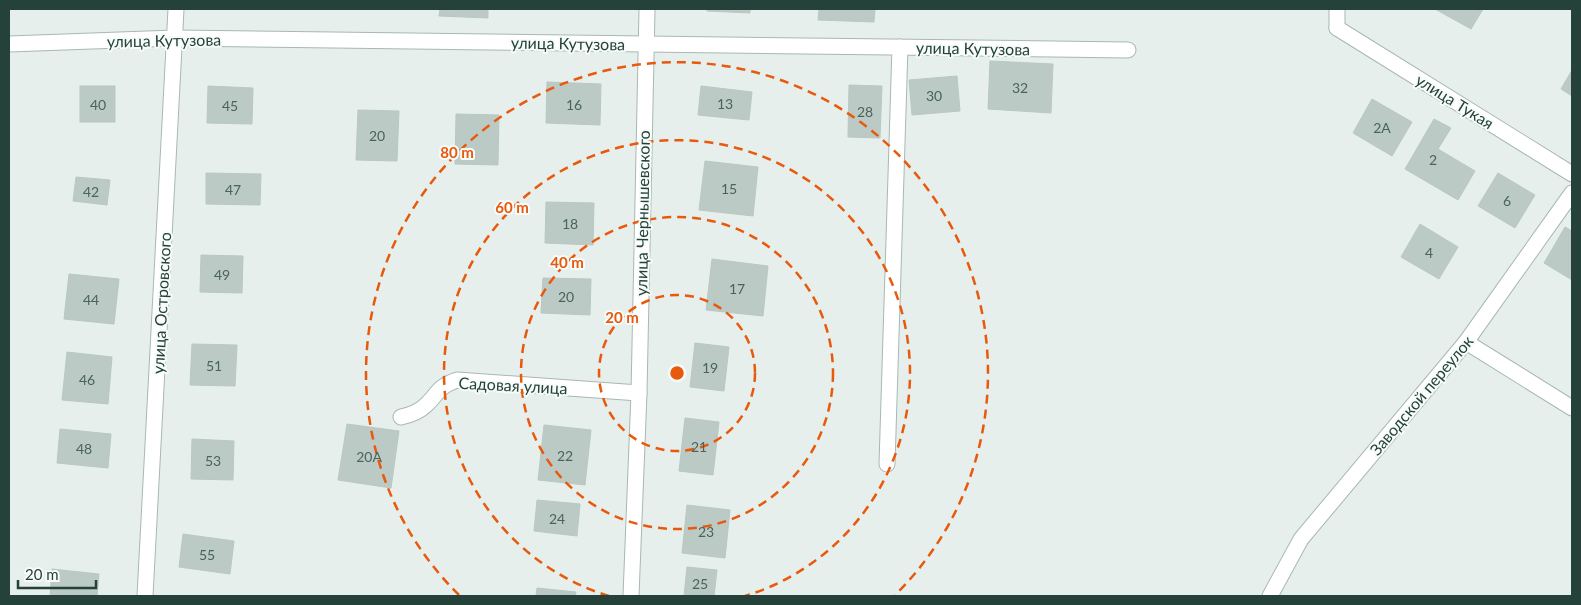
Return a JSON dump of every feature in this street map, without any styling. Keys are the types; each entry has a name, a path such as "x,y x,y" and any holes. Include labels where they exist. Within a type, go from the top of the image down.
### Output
{"street":[{"name":"улица Островского","path":"144,596 176,9"},
{"name":"улица Чернышевского","path":"631,596 639,393 647,9"},
{"name":"улица Тукая","path":"1336,9 1337,28 1572,174"},
{"name":"улица Кутузова","path":"9,44 175,38 1128,50"},
{"path":"887,464 900,47"},
{"name":"Заводской переулок","path":"1270,596 1300,539 1466,342 1572,193"},
{"path":"1466,342 1572,408"},
{"name":"Садовая улица","path":"401,417 414,414 427,404 435,393 446,384 457,380 639,393"}],"building":[{"path":"440,9 488,9 488,18 439,16"},
{"path":"707,9 750,9 750,13 707,11"},
{"path":"819,9 875,9 874,22 818,20"},
{"path":"1435,9 1483,9 1471,29"},
{"path":"990,61 1053,64 1051,113 988,109"},
{"path":"1572,70 1572,96 1561,89"},
{"path":"957,76 960,111 912,115 909,80"},
{"path":"547,82 601,84 600,125 546,123"},
{"path":"849,85 882,86 880,138 848,137"},
{"path":"80,86 115,86 115,122 80,122"},
{"path":"208,86 253,88 252,124 207,123"},
{"path":"701,86 752,92 749,120 698,115"},
{"path":"1372,99 1412,122 1392,156 1353,133"},
{"path":"358,110 399,111 397,161 356,160"},
{"path":"456,114 499,115 498,165 455,164"},
{"path":"1434,119 1451,128 1438,149 1475,171 1458,200 1405,169"},
{"path":"705,161 758,167 753,216 699,210"},
{"path":"206,173 261,174 260,205 206,204"},
{"path":"1498,173 1535,195 1515,228 1478,206"},
{"path":"76,177 110,180 107,205 73,201"},
{"path":"546,202 594,203 593,245 545,243"},
{"path":"1420,224 1458,247 1439,279 1401,257"},
{"path":"1565,227 1572,231 1572,280 1544,263"},
{"path":"201,255 243,256 242,293 200,292"},
{"path":"712,259 768,266 763,316 706,310"},
{"path":"69,274 119,279 114,324 64,319"},
{"path":"543,278 591,279 590,315 541,313"},
{"path":"695,343 729,347 724,391 690,387"},
{"path":"192,344 237,345 235,386 190,385"},
{"path":"67,352 112,357 108,404 62,400"},
{"path":"685,418 719,422 713,475 679,471"},
{"path":"347,424 399,431 391,488 338,480"},
{"path":"544,425 591,430 585,485 538,480"},
{"path":"60,429 111,434 108,468 57,463"},
{"path":"192,439 234,441 233,480 191,479"},
{"path":"537,500 580,504 577,536 534,531"},
{"path":"687,505 730,510 725,558 682,553"},
{"path":"183,534 234,541 230,574 179,567"},
{"path":"687,567 717,570 714,596 684,596"},
{"path":"52,569 99,574 97,596 50,596"},
{"path":"537,588 576,592 575,596 536,596"}]}
